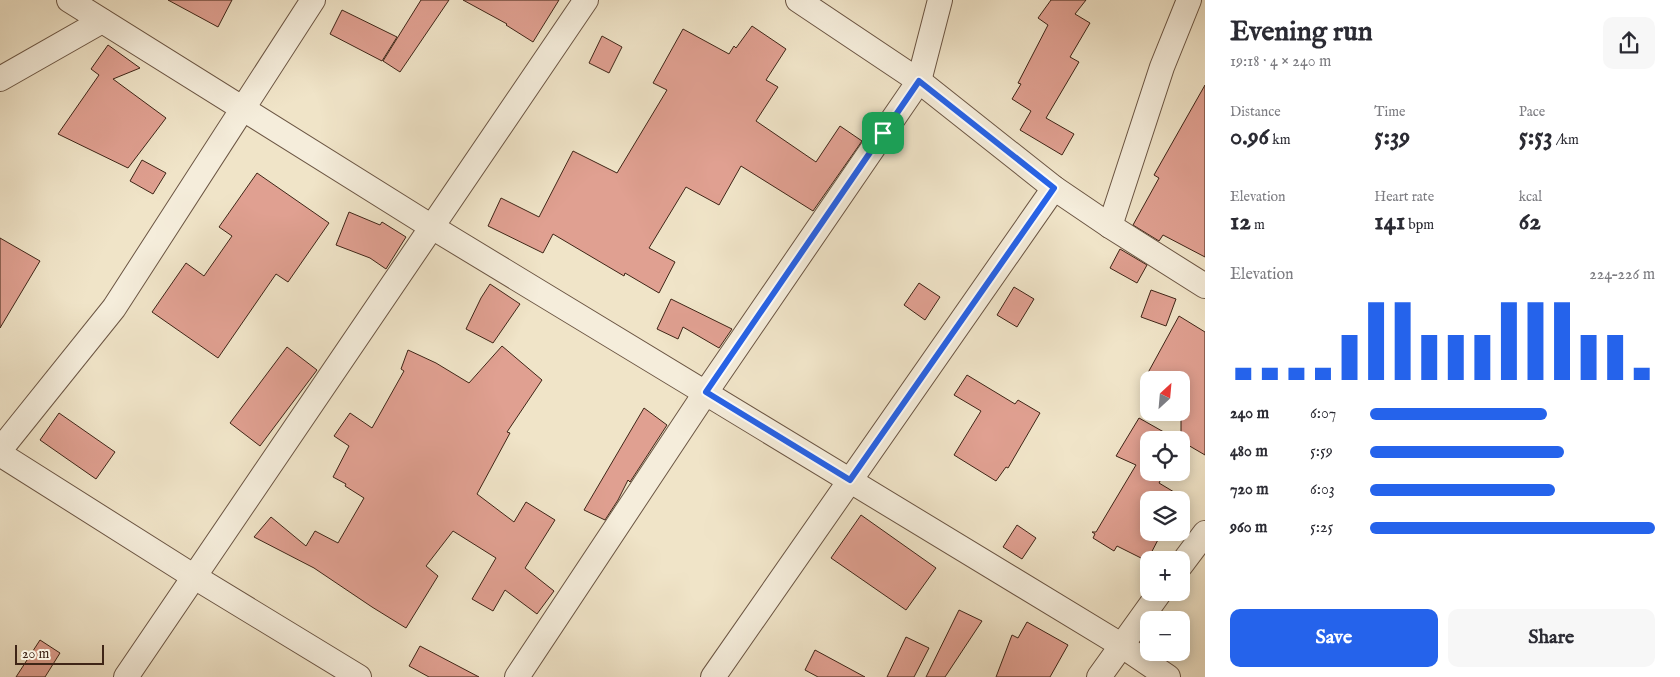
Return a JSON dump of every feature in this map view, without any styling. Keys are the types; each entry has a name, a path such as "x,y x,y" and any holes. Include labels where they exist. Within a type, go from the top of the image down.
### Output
{"street":[{"path":"68,0 432,227 1121,645 1168,677"},
{"path":"0,450 114,308 313,0"},
{"path":"126,677 586,0"},
{"path":"798,0 919,81 1054,188 1205,286"},
{"path":"517,677 706,392 919,81 940,0"},
{"path":"1110,226 1162,67 1189,0"},
{"path":"0,79 102,22"},
{"path":"713,677 1054,188"},
{"path":"0,454 193,576 359,677"},
{"path":"1190,553 1205,533"},
{"path":"1099,677 1153,601"}],"building":[{"path":"168,0 232,0 218,27"},
{"path":"421,0 449,0 400,72 383,61"},
{"path":"463,0 559,0 533,42 507,24"},
{"path":"1051,0 1086,0 1075,14 1090,23 1070,57 1079,62 1046,118 1074,134 1062,155 1020,130 1031,111 1012,99 1021,84 1018,83 1048,25 1038,18"},
{"path":"342,10 397,37 382,61 330,34"},
{"path":"752,26 786,49 766,80 778,87 756,121 816,162 840,126 862,141 813,211 741,166 719,205 686,187 649,248 675,262 659,293 625,273 624,276 553,234 543,253 488,226 501,198 539,217 573,151 617,173 667,90 653,83 683,29 729,54 734,46 736,48"},
{"path":"602,36 622,47 609,73 589,63"},
{"path":"108,45 140,68 113,79 166,118 128,168 58,134 99,75 91,69"},
{"path":"1205,85 1205,257 1163,235 1159,241 1133,225 1159,178 1154,175"},
{"path":"142,160 166,173 153,194 130,181"},
{"path":"257,173 329,223 288,282 276,274 218,358 152,312 186,263 204,276 232,236 219,227"},
{"path":"349,212 380,225 382,222 406,237 386,269 370,258 336,245"},
{"path":"0,238 40,261 0,328"},
{"path":"1120,249 1147,265 1137,283 1110,268"},
{"path":"919,283 940,297 925,320 904,305"},
{"path":"490,284 520,304 493,343 466,329"},
{"path":"1014,287 1034,299 1017,327 997,315"},
{"path":"1151,290 1176,299 1166,326 1141,317"},
{"path":"671,299 732,329 719,348 683,327 678,339 657,329"},
{"path":"1179,316 1205,332 1205,455 1190,446 1190,431 1181,431 1181,421 1190,421 1190,371 1149,371"},
{"path":"502,346 542,380 507,432 510,433 477,494 514,522 526,502 555,520 525,568 554,591 537,614 505,590 493,611 472,599 496,558 453,531 426,566 438,576 406,628 314,568 254,537 271,517 306,546 315,531 338,543 364,498 333,477 349,446 334,436 350,413 372,428 404,371 401,369 408,350 436,363 469,383"},
{"path":"287,347 317,370 260,446 230,423"},
{"path":"967,375 1015,404 1018,400 1040,413 1008,468 1006,467 996,481 954,455 981,411 954,395"},
{"path":"644,408 667,425 630,482 628,480 605,520 584,510"},
{"path":"59,413 115,452 96,479 40,440"},
{"path":"1139,418 1140,421 1144,421 1162,431 1140,431 1140,481 1160,481 1159,483 1172,491 1140,491 1140,541 1157,541 1152,551 1140,551 1140,558 1117,546 1114,551 1093,538 1095,534 1092,532 1096,532 1136,465 1116,456"},
{"path":"861,515 936,568 906,610 831,558"},
{"path":"1017,525 1036,538 1022,559 1003,547"},
{"path":"959,610 982,621 945,677 926,677"},
{"path":"1027,622 1068,645 1050,677 996,677 1012,635 1018,638"},
{"path":"906,637 929,648 914,677 887,677"},
{"path":"40,640 60,653 45,677 16,677"},
{"path":"420,646 479,677 429,677 409,666"},
{"path":"815,650 865,677 818,677 805,670"}],"route":[{"path":"919,81 1054,188 850,480 706,392 883,133 919,81"}]}
